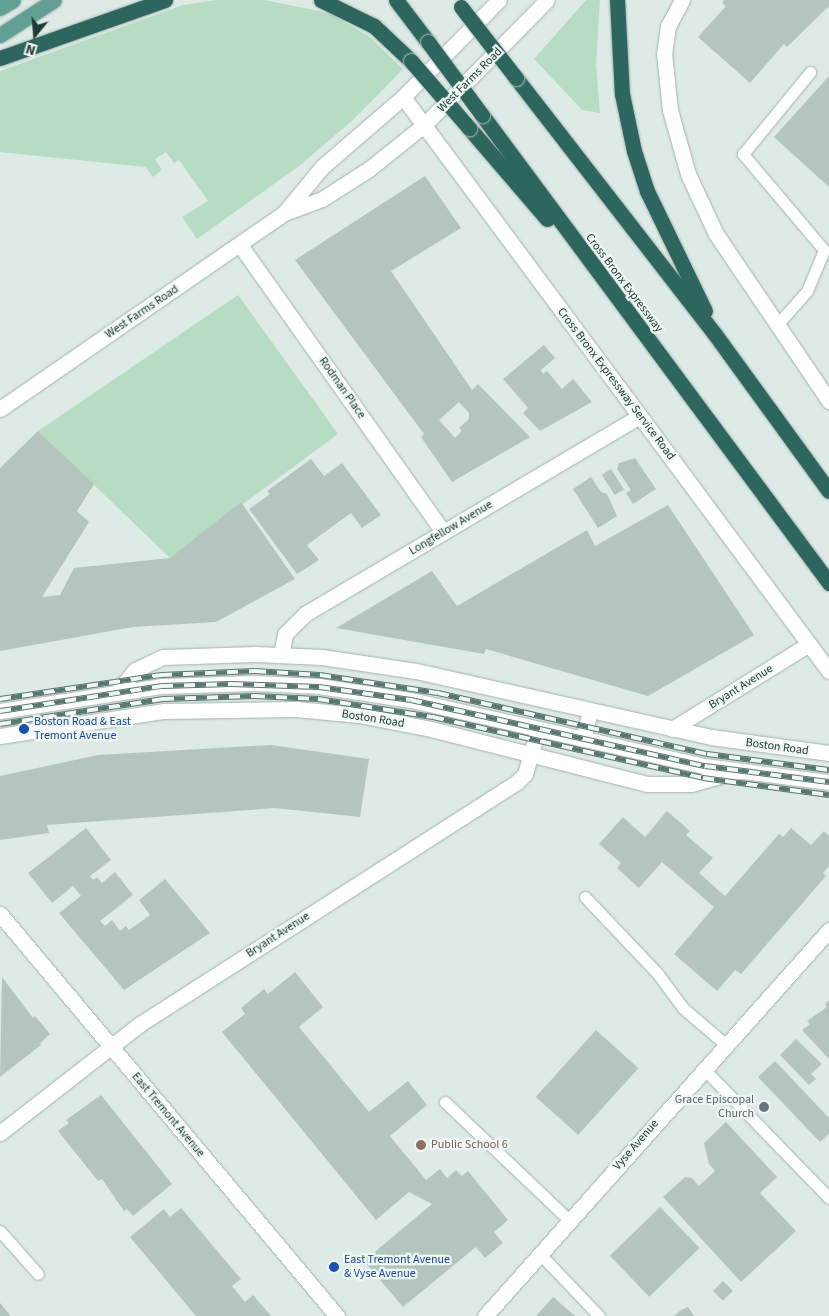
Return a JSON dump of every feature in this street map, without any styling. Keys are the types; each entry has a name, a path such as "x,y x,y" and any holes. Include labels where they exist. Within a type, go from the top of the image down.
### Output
{"highway":[{"path":"0,58 165,0"},
{"path":"320,0 374,26 411,61 625,309"},
{"name":"Cross Bronx Expressway","path":"396,0 829,583"},
{"path":"617,0 622,94 640,171 714,333"},
{"path":"458,3 714,333 829,491"}],"main road":[{"path":"0,8 13,0"},
{"path":"0,35 54,0"}],"street":[{"name":"West Farms Road","path":"284,213 322,167 403,97 499,0"},
{"name":"West Farms Road","path":"0,409 284,213 339,190 424,125 547,0"},
{"path":"682,0 668,26 664,53 670,110 688,174 716,234 776,326 829,401"},
{"name":"Cross Bronx Expressway Service Road","path":"403,97 829,671"},
{"name":"Rodman Place","path":"240,244 443,532"},
{"name":"Longfellow Avenue","path":"281,655 285,634 300,618 640,416"},
{"name":"Bryant Avenue","path":"672,729 809,644"},
{"name":"Boston Road","path":"118,691 135,670 163,657 281,655 391,666 672,729 829,753"},
{"name":"Boston Road","path":"0,711 118,691 209,684 319,686 402,698 583,739 738,771 829,782"},
{"name":"Boston Road","path":"0,736 144,712 276,708 382,719 532,753 607,776 655,785 691,784 738,771"},
{"path":"583,739 590,711"},
{"name":"Bryant Avenue","path":"0,1133 148,1018 517,782 525,774 538,729"},
{"name":"East Tremont Avenue","path":"0,914 337,1316"},
{"name":"Vyse Avenue","path":"485,1316 702,1068 829,930"}],"lane":[{"path":"776,326 807,291 824,250 743,154 810,72"},
{"path":"585,897 658,974 683,1008 725,1044"},
{"path":"702,1068 829,1198"},
{"path":"445,1102 570,1221"},
{"path":"0,1231 38,1274"},
{"path":"540,1254 599,1316"}],"green space":[{"path":"217,0 264,0 329,13 370,37 403,69 353,120 299,166 197,239 182,217 208,201 179,160 174,163 166,152 155,159 162,170 153,177 145,167 0,152 0,71 183,5"},
{"path":"586,0 600,0 596,65 600,113 582,110 534,59"},
{"path":"238,295 338,434 170,558 38,431"}],"building":[{"path":"724,0 829,0 829,6 787,47 784,44 750,83 698,37 726,6 722,3"},
{"path":"829,76 829,187 774,137"},
{"path":"425,176 461,228 391,271 472,390 478,384 530,437 452,482 421,437 424,434 295,260","holes":["459,402 469,413 469,419 459,428 462,431 455,438 439,420"]},
{"path":"544,345 555,358 541,370 543,374 547,371 562,389 573,379 592,402 540,431 523,413 528,408 503,379"},
{"path":"38,431 94,484 77,511 89,522 42,597 60,595 74,568 170,558 241,502 295,579 216,622 133,627 0,651 0,468"},
{"path":"635,458 656,489 633,504 626,493 631,490 617,469 619,463"},
{"path":"311,459 324,476 342,463 381,515 362,528 351,513 307,545 319,560 297,574 249,509 270,494 267,491"},
{"path":"611,469 624,489 615,495 602,475"},
{"path":"591,477 601,492 607,494 617,516 598,528 573,489"},
{"path":"668,505 754,635 648,696 486,649 484,654 336,628 432,571 457,606 587,530 595,546"},
{"path":"271,745 369,759 360,817 275,808 47,825 49,833 0,840 0,776 98,755"},
{"path":"667,811 690,831 686,835 713,858 699,873 725,896 779,834 783,837 791,828 811,845 824,831 829,836 829,866 823,873 826,876 741,974 735,970 717,991 674,954 714,907 662,862 639,888 617,868 621,863 599,844 623,817 645,837"},
{"path":"86,828 111,860 90,876 93,880 97,877 102,883 115,872 133,895 100,921 105,926 112,920 120,931 126,926 129,930 150,915 139,900 165,879 210,933 124,990 59,913 81,896 73,886 52,903 28,873"},
{"path":"295,972 323,1007 299,1027 369,1112 408,1081 427,1105 390,1136 426,1180 440,1169 447,1178 456,1170 462,1176 468,1171 508,1220 494,1232 503,1243 485,1258 476,1247 403,1307 364,1261 432,1204 409,1192 376,1220 222,1032 245,1014 241,1008 264,989 268,994"},
{"path":"2,977 33,1018 35,1016 50,1034 40,1043 41,1045 0,1077"},
{"path":"829,1000 829,1059 802,1030 810,1024 807,1021 827,1007 825,1004"},
{"path":"596,1030 638,1068 578,1135 536,1097"},
{"path":"796,1039 822,1064 811,1074 816,1079 809,1085 780,1055"},
{"path":"775,1061 829,1118 829,1134 820,1142 758,1077"},
{"path":"101,1095 172,1184 133,1216 127,1209 124,1211 102,1179 98,1181 58,1131 69,1123 66,1120"},
{"path":"726,1122 777,1177 760,1193 796,1231 741,1282 663,1197 685,1177 692,1178 699,1186 715,1171 709,1164 704,1143"},
{"path":"660,1207 700,1248 649,1297 610,1256"},
{"path":"181,1208 241,1279 232,1286 245,1302 253,1295 271,1316 196,1316 130,1237 164,1209 170,1217"},
{"path":"723,1281 733,1291 723,1301 713,1291"},
{"path":"553,1297 575,1316 536,1316"},
{"path":"0,1303 10,1315 9,1316 0,1316"},
{"path":"688,1307 694,1316 674,1316 681,1310"}],"railway":[{"path":"0,699 161,675 255,671 320,675 438,693 707,754 829,770"},
{"path":"0,711 162,686 232,684 319,687 411,700 705,766 829,782"},
{"path":"0,724 163,699 254,696 318,699 433,717 703,778 829,795"}],"place":[{"name":"Boston Road & East Tremont Avenue","path":"24,729"},
{"name":"Grace Episcopal Church","path":"764,1107"},
{"name":"Public School 6","path":"421,1145"},
{"name":"East Tremont Avenue & Vyse Avenue","path":"334,1267"}]}
